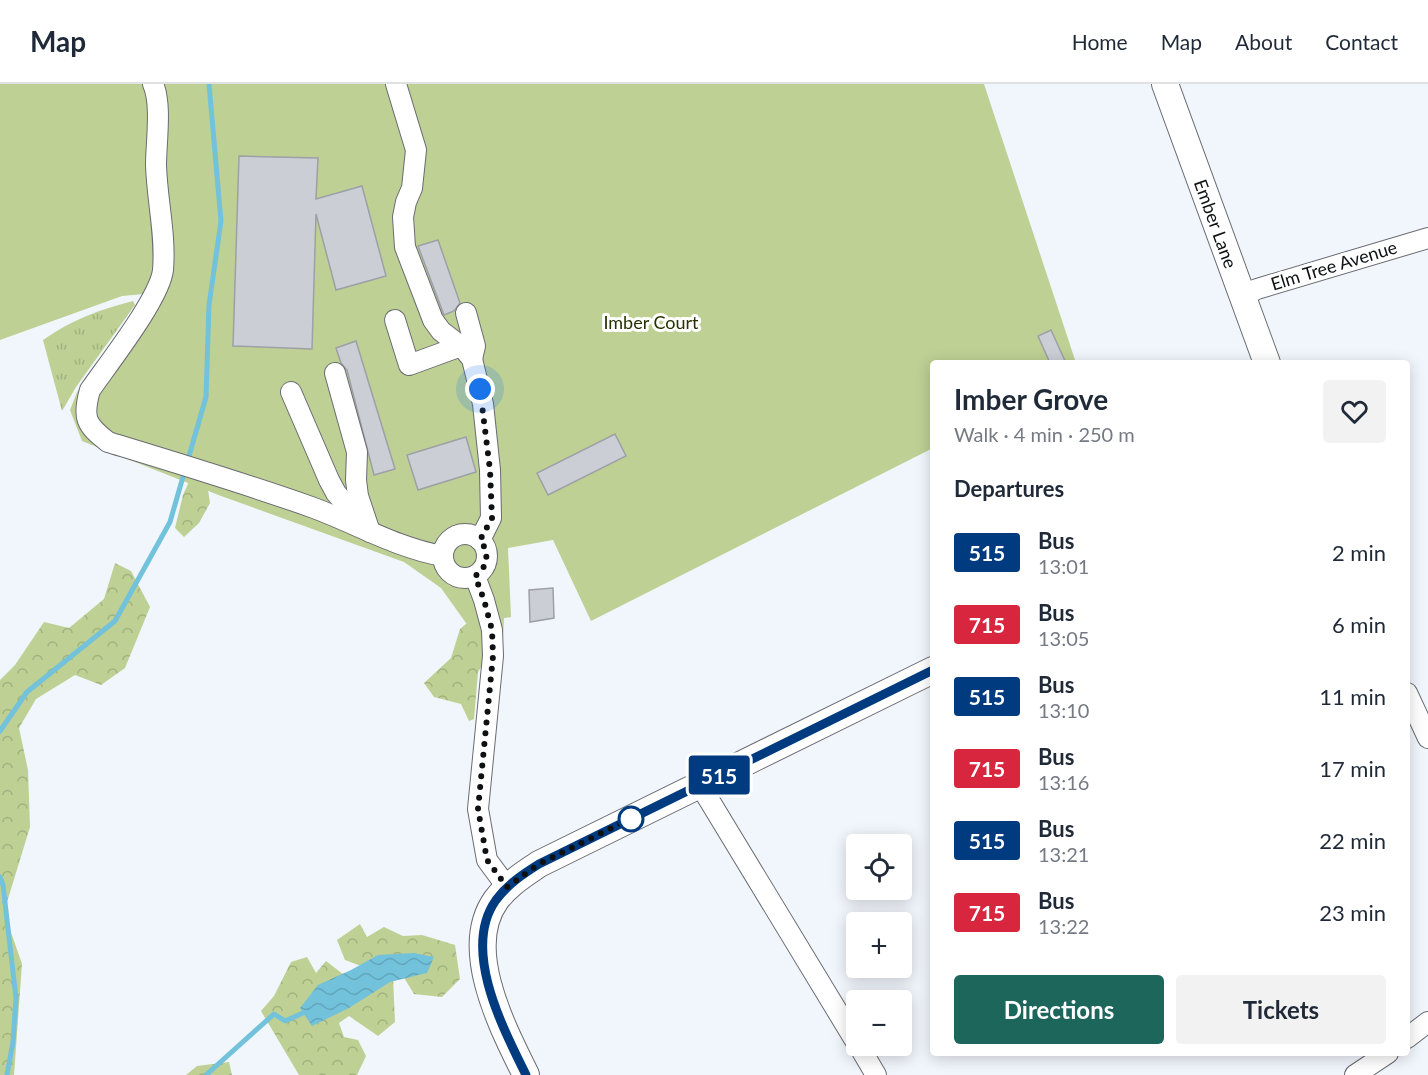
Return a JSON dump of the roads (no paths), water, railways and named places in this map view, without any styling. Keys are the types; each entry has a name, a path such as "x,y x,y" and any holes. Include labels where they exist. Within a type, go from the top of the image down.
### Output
{"main road":[{"name":"Ember Lane","path":"1165,84 1266,360"},
{"path":"526,1075 493,1001 483,952 483,934 487,917 495,901 507,887 539,864 930,671"}],"street":[{"path":"153,84 157,110 156,181 164,250 163,273 155,293 90,390 85,408 92,430 108,442 315,508 403,546 443,556"},
{"path":"396,84 416,150 412,188 403,217 405,247 434,320 441,331 466,352 483,404 492,518 480,540"},
{"name":"Elm Tree Avenue","path":"1241,296 1257,289 1428,238"},
{"path":"395,320 409,365 466,352 475,346 466,313"},
{"path":"335,373 357,452 358,496 370,532"},
{"path":"291,392 336,493 351,513 370,532"},
{"path":"468,534 480,540 485,546 487,559 481,572 475,576 460,578 453,575 444,563 443,556 444,548 454,537 468,534"},
{"path":"475,576 490,621 493,656 478,809 487,860 507,887"},
{"path":"1410,699 1428,738"},
{"path":"700,785 846,1026"},
{"path":"1410,1036 1428,1022"},
{"path":"864,1056 876,1075"},
{"path":"1355,1075 1384,1056"}],"water":[{"path":"414,953 434,957 427,973 390,982 349,1008 312,1026 300,1008 318,985 378,955"}],"waterway":[{"path":"0,731 27,692 115,621 170,522 206,397 209,305 221,221 209,84"},
{"path":"0,877 3,885 16,998 13,1042 7,1075"},
{"path":"206,1075 274,1014 285,1021 303,1013"}],"park label":[{"name":"Imber Court","path":"651,323"}]}
